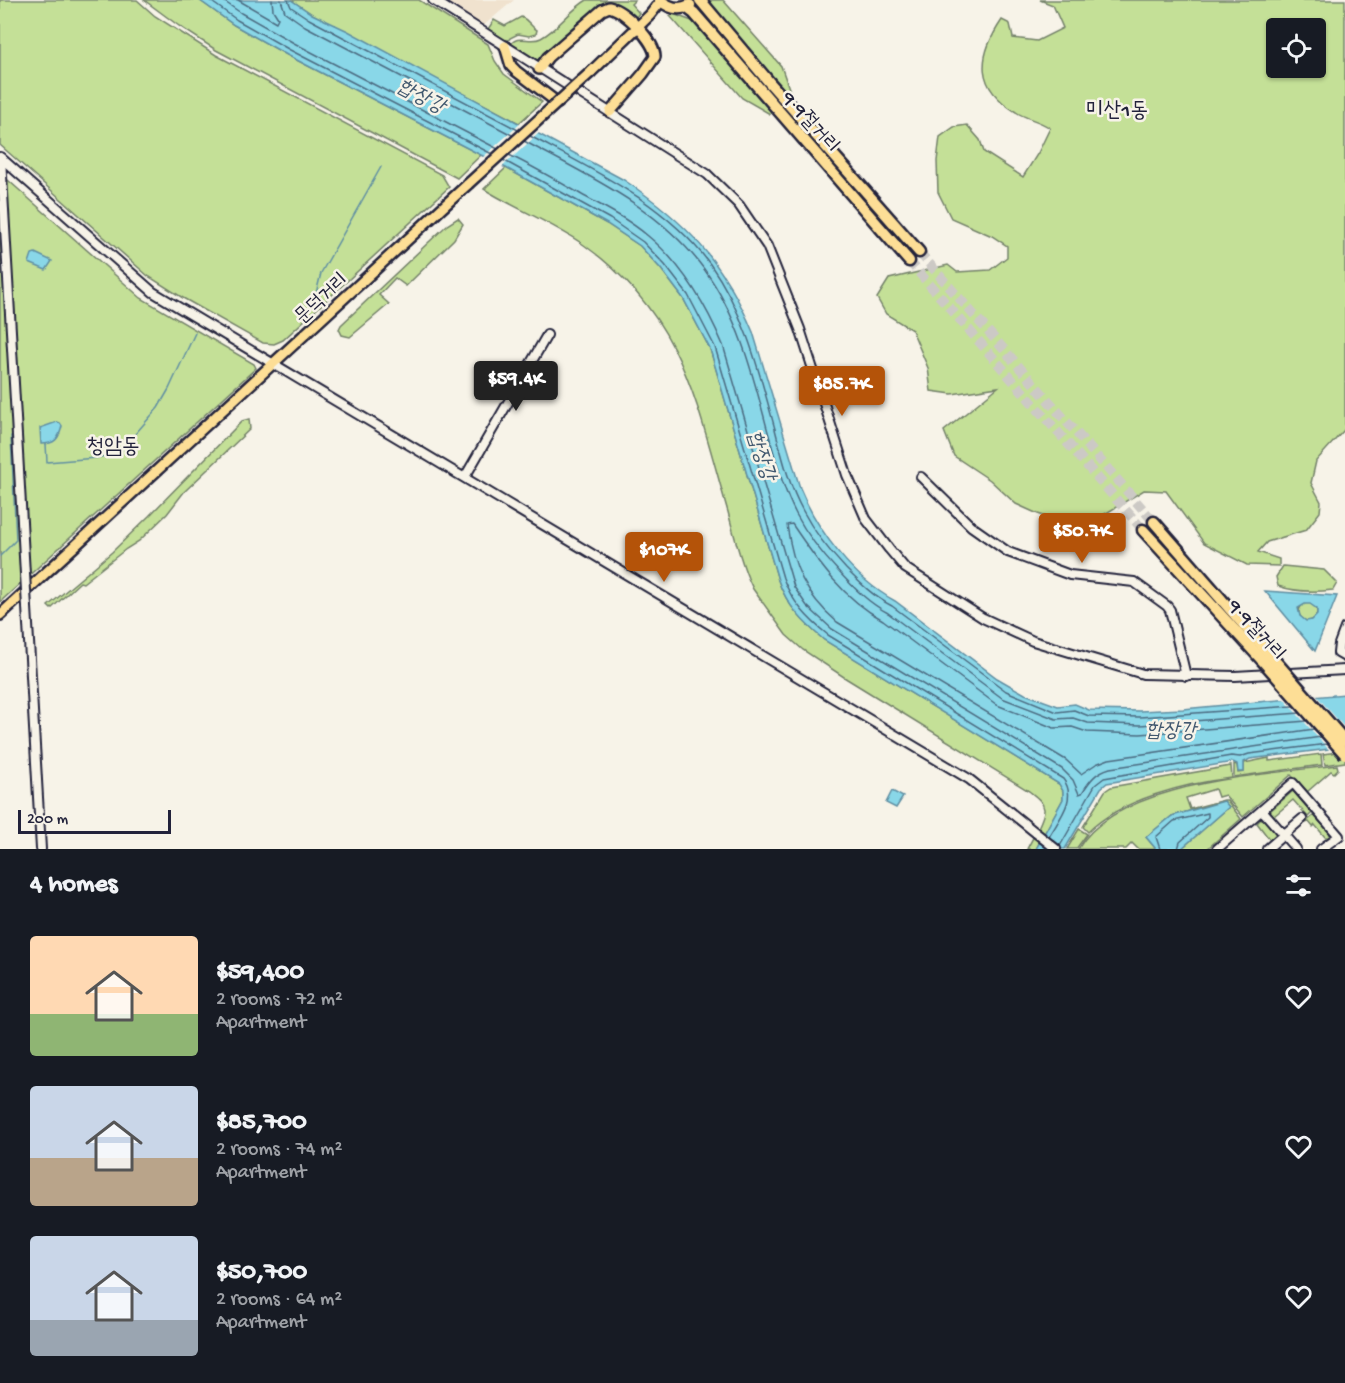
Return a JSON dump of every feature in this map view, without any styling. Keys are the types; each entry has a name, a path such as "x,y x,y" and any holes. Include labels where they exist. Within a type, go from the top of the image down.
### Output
{"highway":[{"name":"9·9절거리","path":"700,0 919,252"},
{"path":"661,1 673,8 691,4"},
{"name":"9·9절거리","path":"691,4 694,13 909,261"},
{"name":"9·9절거리","path":"1154,522 1345,754"},
{"name":"9·9절거리","path":"1143,530 1345,741"}],"main road":[{"name":"문덕거리","path":"0,615 558,104 637,28 661,1"},
{"path":"539,69 548,57 602,10 609,7 622,12 652,45 655,57 610,112"},
{"path":"505,46 511,66 558,104"}],"street":[{"path":"433,0 707,174 739,205 767,246 796,319 847,475 859,504 866,519 906,567 983,618 1033,641 1143,674 1235,676 1345,670"},
{"path":"0,158 153,292 969,779 1056,849"},
{"path":"0,158 41,849"},
{"path":"465,477 547,335"},
{"path":"921,477 971,526 1008,552 1070,575 1134,582 1167,606 1170,610 1186,676"},
{"path":"1345,628 1338,653 1345,657"},
{"path":"1217,849 1293,783 1339,836 1321,849"},
{"path":"1262,810 1296,849"},
{"path":"1267,849 1302,819"}],"shaded area":[{"path":"441,0 514,0 482,27"}],"green space":[{"path":"0,0 137,0 155,16 216,55 442,175 449,187 283,340 274,344 263,343 148,276 0,145"},
{"path":"144,0 199,0 234,25 287,55 481,155 457,178 216,50"},
{"path":"291,0 419,0 488,44 495,61 504,74 542,102 519,123 312,14"},
{"path":"587,0 635,0 631,4 639,13 634,20 619,6 612,4 536,61 510,45 520,39 537,40 541,38"},
{"path":"710,0 723,0 781,66 791,94 789,96 715,11"},
{"path":"1040,0 1345,0 1345,429 1316,461 1311,483 1321,502 1320,512 1306,530 1267,542 1258,552 1279,559 1279,566 1247,565 1204,543 1166,491 1144,490 1095,520 1075,527 1016,504 990,480 954,456 944,431 998,387 952,394 931,391 928,368 912,330 886,314 877,298 889,279 948,265 957,272 990,270 1007,257 1007,246 992,236 951,218 938,192 937,161 940,137 954,127 967,125 980,140 984,152 1023,177 1050,128 1016,112 993,92 984,70 988,46 1002,20 1010,24 1013,38 1037,41 1063,28 1053,5"},
{"path":"673,14 692,21 702,30 773,111 770,114 742,98 670,16"},
{"path":"521,17 537,30 536,34 529,36 518,34 510,38 507,43 488,29 494,20 505,26"},
{"path":"506,168 607,224 640,246 661,269 683,298 710,349 778,580 791,606 824,640 1059,784 1063,791 1063,799 1036,849 1027,849 1040,824 1044,809 1040,801 1029,791 847,679 803,650 786,635 753,589 748,578 694,398 665,332 644,301 617,272 584,245 484,189"},
{"path":"0,173 141,298 254,364 256,368 0,602"},
{"path":"458,218 463,224 454,239 406,286 395,278 379,295 389,304 350,337 342,335 339,329 341,325 447,225"},
{"path":"249,419 250,429 184,492 167,514 139,541 83,583 80,582 51,609 48,606 112,552 242,421"},
{"path":"1283,566 1324,570 1337,583 1333,590 1319,591 1278,586 1276,577"},
{"path":"1308,603 1314,606 1317,612 1314,618 1308,621 1302,618 1299,612 1302,606"},
{"path":"1345,751 1345,762 1325,765 1323,754"},
{"path":"1321,754 1322,765 1234,777 1234,764 1237,765 1238,773 1244,772 1244,763 1269,758 1269,761"},
{"path":"1337,765 1338,769 1334,773 1331,771 1307,792 1291,775 1243,817 1225,795 1218,797 1215,789 1186,798 1190,809 1227,800 1241,819 1207,849 1181,849 1229,807 1224,801 1172,816 1146,837 1156,849 1138,849 1132,843 1126,849 1078,849 1097,826 1125,809 1158,795 1234,778"},
{"path":"1231,766 1232,778 1156,794 1118,810 1088,832 1083,827 1105,791 1111,787"},
{"path":"1293,791 1312,813 1308,817 1293,800 1274,816 1270,811"},
{"path":"1314,815 1330,833 1329,837 1325,837 1315,825 1313,827 1309,822 1305,823"},
{"path":"1264,819 1276,834 1270,840 1257,823"},
{"path":"1079,829 1087,834 1076,849 1067,849"}],"water":[{"name":"합장강","path":"199,0 291,0 312,14 348,31 624,180 667,212 685,228 716,265 742,307 753,332 800,488 827,537 851,567 865,580 997,678 1025,694 1058,706 1075,704 1089,710 1183,709 1345,694 1345,747 1250,759 1244,762 1244,772 1238,772 1237,764 1233,762 1107,783 1101,788 1065,849 1036,849 1063,799 1063,791 1059,784 824,640 791,606 778,580 710,349 683,298 640,246 607,224 506,168 287,55 234,25"},
{"path":"35,253 52,261 46,270 29,263 32,254"},
{"path":"57,422 62,426 58,437 53,442 41,444 40,428"},
{"path":"1265,591 1337,596 1315,651","holes":["1310,604 1317,609 1317,615 1312,620 1306,621 1300,616 1298,608"]},
{"path":"892,791 903,797 896,808 886,803"},
{"path":"1224,801 1229,807 1181,849 1156,849 1146,837 1172,816"}],"pier":[{"path":"522,122 540,132 500,169 481,159"},
{"path":"1316,695 1345,728 1345,750 1331,752 1283,698"}],"waterway":[{"path":"314,302 321,273 381,167"},
{"path":"46,444 47,462 96,458 121,450 158,408 195,333"},
{"path":"0,556 16,540 11,436"}],"tunnel":[{"path":"919,252 1154,522"},
{"path":"909,261 1143,530"}],"district":[{"name":"미산1동","path":"1117,108"},
{"name":"청암동","path":"113,444"}]}
